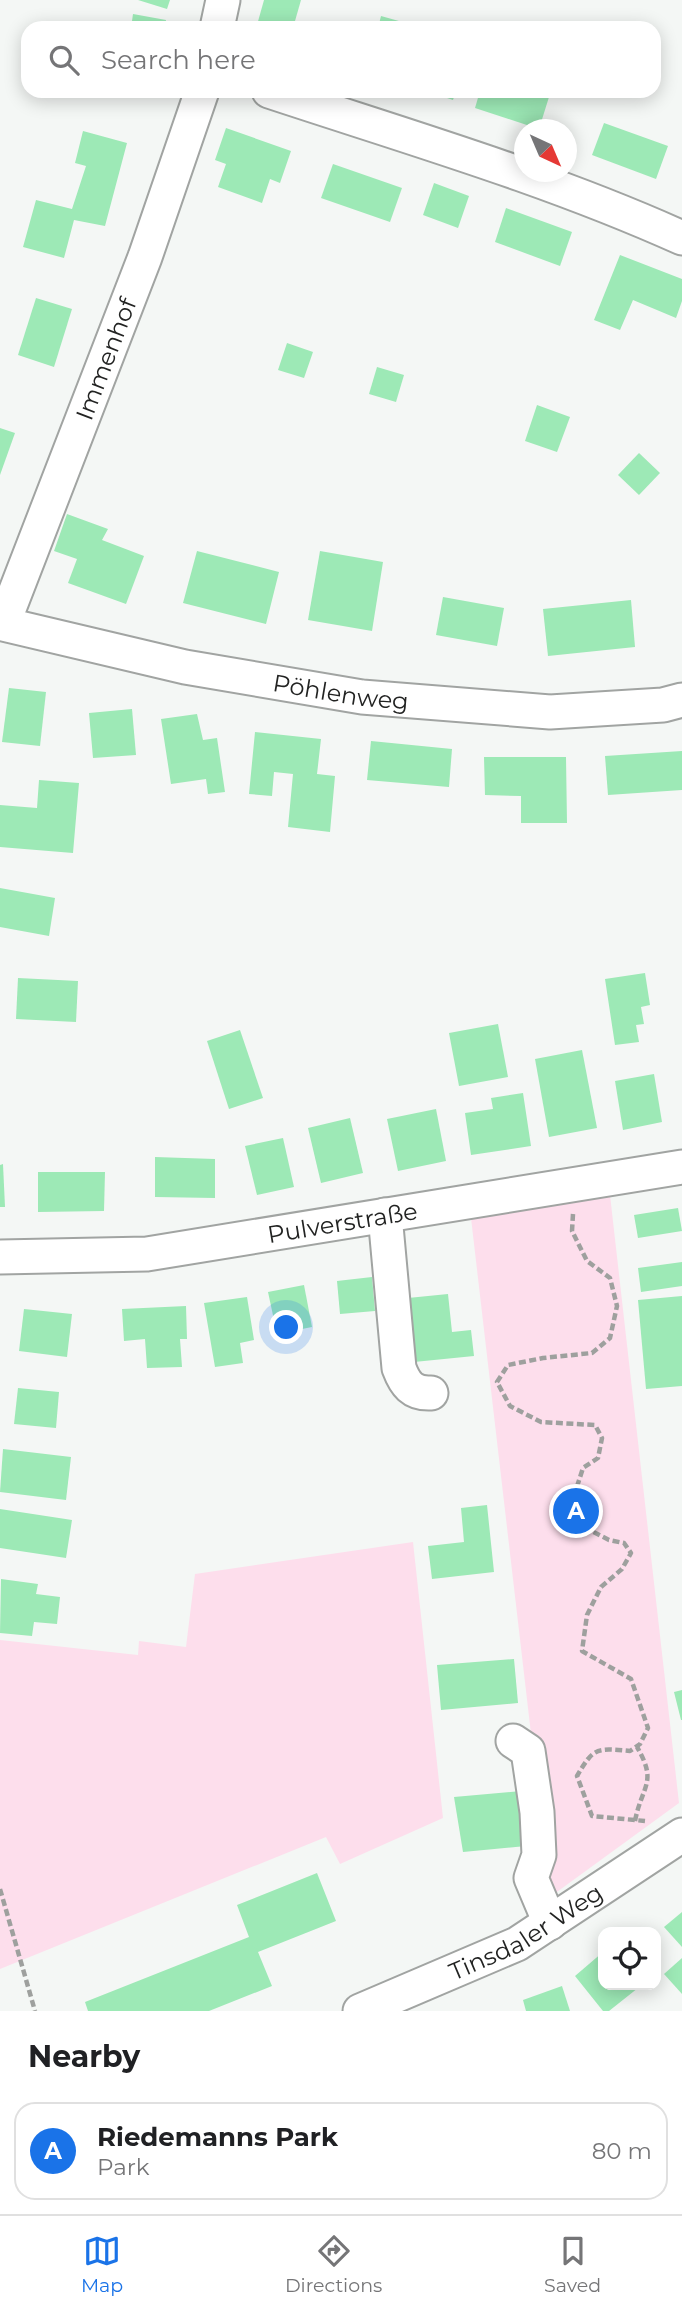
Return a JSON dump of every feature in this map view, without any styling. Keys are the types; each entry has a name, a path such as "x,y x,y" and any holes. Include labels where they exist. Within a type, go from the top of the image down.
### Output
{"street":[{"path":"218,21 223,0"},
{"name":"Immenhof","path":"3,624 145,257 200,98"},
{"path":"290,98 625,212 682,238"},
{"name":"Pöhlenweg","path":"3,624 185,667 362,697 550,712 663,705 682,700"},
{"name":"Pulverstraße","path":"0,1257 147,1254 682,1167"},
{"path":"385,1215 399,1368 409,1387 422,1393 431,1393"},
{"path":"513,1741 528,1751 537,1812 539,1856 531,1878 550,1923"},
{"name":"Tinsdaler Weg","path":"360,2011 517,1944 550,1923 667,1828"}],"path":[{"path":"574,1184 572,1231 587,1262 610,1278 617,1306 610,1338 592,1353 508,1365 497,1382 510,1406 541,1422 594,1425 602,1438 598,1458 583,1468 570,1506 582,1526 609,1540 624,1544 631,1553 622,1569 601,1587 591,1606 584,1626 582,1651 631,1679 649,1728 637,1747 630,1751 603,1749 590,1755 577,1776 592,1816 667,1828"},
{"path":"635,1821 647,1785 648,1765 637,1747"},
{"path":"0,1889 36,2011"}],"shaded area":[{"path":"610,1195 679,1803 550,1897 471,1218"},
{"path":"413,1542 443,1818 340,1864 326,1837 0,1969 0,1640 138,1655 139,1641 186,1647 195,1574"}],"building":[{"path":"138,0 170,0 167,9"},
{"path":"264,0 301,0 295,21 258,21"},
{"path":"133,14 166,20 166,21 132,21"},
{"path":"381,16 399,21 380,21"},
{"path":"478,98 549,98 542,119 514,121 475,108"},
{"path":"604,123 668,146 656,179 592,155"},
{"path":"226,128 291,151 280,183 270,179 262,203 218,187 226,164 215,160"},
{"path":"83,131 127,143 105,226 74,220 64,258 23,247 36,200 72,209 86,166 75,163"},
{"path":"333,164 402,188 390,222 321,198"},
{"path":"434,183 469,196 458,228 423,215"},
{"path":"506,208 572,232 560,266 495,242"},
{"path":"620,255 682,279 682,301 676,318 633,300 620,330 594,320"},
{"path":"36,298 72,309 54,367 18,355"},
{"path":"287,343 313,352 304,378 278,370"},
{"path":"377,367 404,375 396,402 369,394"},
{"path":"537,405 570,417 557,452 525,441"},
{"path":"0,428 15,433 0,475"},
{"path":"639,453 660,473 639,495 618,475"},
{"path":"67,514 108,529 102,540 144,556 126,604 68,583 77,559 54,551"},
{"path":"197,551 279,572 266,624 183,603"},
{"path":"320,551 383,562 372,631 308,620"},
{"path":"443,597 504,608 497,646 436,635"},
{"path":"631,600 635,647 548,656 543,609"},
{"path":"9,688 46,692 40,746 2,742"},
{"path":"132,709 136,755 93,758 89,713"},
{"path":"197,714 203,740 217,738 225,792 208,794 206,779 171,784 161,719"},
{"path":"255,732 321,739 317,774 335,776 330,832 288,827 293,774 274,772 272,796 249,794"},
{"path":"371,741 452,749 449,787 367,780"},
{"path":"682,751 682,790 608,795 605,756"},
{"path":"484,757 566,757 567,823 521,823 521,796 485,795"},
{"path":"39,780 79,783 73,853 0,847 0,805 37,808"},
{"path":"0,888 55,898 49,936 0,927"},
{"path":"645,973 650,1005 641,1007 644,1024 636,1025 639,1042 615,1045 605,979"},
{"path":"18,978 78,981 76,1022 16,1019"},
{"path":"498,1024 508,1077 459,1086 449,1033"},
{"path":"240,1030 263,1098 229,1109 207,1041"},
{"path":"582,1050 597,1128 549,1137 535,1059"},
{"path":"654,1074 662,1122 623,1130 615,1081"},
{"path":"523,1093 531,1146 471,1155 465,1113 493,1109 491,1098"},
{"path":"436,1109 446,1161 398,1171 387,1119"},
{"path":"350,1118 363,1173 321,1183 308,1128"},
{"path":"283,1138 294,1187 257,1195 245,1146"},
{"path":"155,1157 215,1159 215,1198 155,1197"},
{"path":"3,1164 5,1207 0,1207 0,1165"},
{"path":"38,1172 105,1172 104,1211 38,1212"},
{"path":"678,1208 682,1231 638,1238 634,1215"},
{"path":"682,1262 682,1286 641,1292 638,1268"},
{"path":"372,1277 375,1311 340,1314 337,1281"},
{"path":"304,1285 312,1327 277,1334 268,1292"},
{"path":"448,1294 452,1332 471,1330 474,1356 414,1362 408,1298"},
{"path":"682,1296 682,1386 646,1389 638,1300"},
{"path":"247,1297 254,1340 240,1343 243,1363 215,1367 204,1303"},
{"path":"186,1306 187,1339 180,1339 182,1367 147,1368 145,1339 124,1341 122,1309"},
{"path":"24,1309 72,1314 67,1357 19,1351"},
{"path":"18,1388 59,1392 56,1428 14,1424"},
{"path":"3,1449 71,1457 66,1500 0,1492"},
{"path":"487,1505 494,1572 432,1579 428,1546 464,1542 461,1508"},
{"path":"0,1509 72,1520 66,1558 0,1548"},
{"path":"1,1579 38,1584 36,1594 60,1597 57,1624 34,1622 32,1636 0,1633"},
{"path":"514,1659 518,1703 441,1710 437,1665"},
{"path":"682,1690 682,1720 681,1720 674,1692"},
{"path":"521,1791 526,1846 463,1852 454,1797"},
{"path":"317,1873 336,1921 258,1952 272,1986 209,2011 88,2011 85,2002 249,1937 237,1905"},
{"path":"682,1912 682,1947 664,1927"},
{"path":"598,1956 598,1990 635,1990 609,2011 603,2011 575,1976"},
{"path":"682,1958 682,1994 664,1974"},
{"path":"562,1986 570,2011 526,2011 523,2000"}],"place":[{"name":"Riedemanns Park","path":"576,1511"}]}
